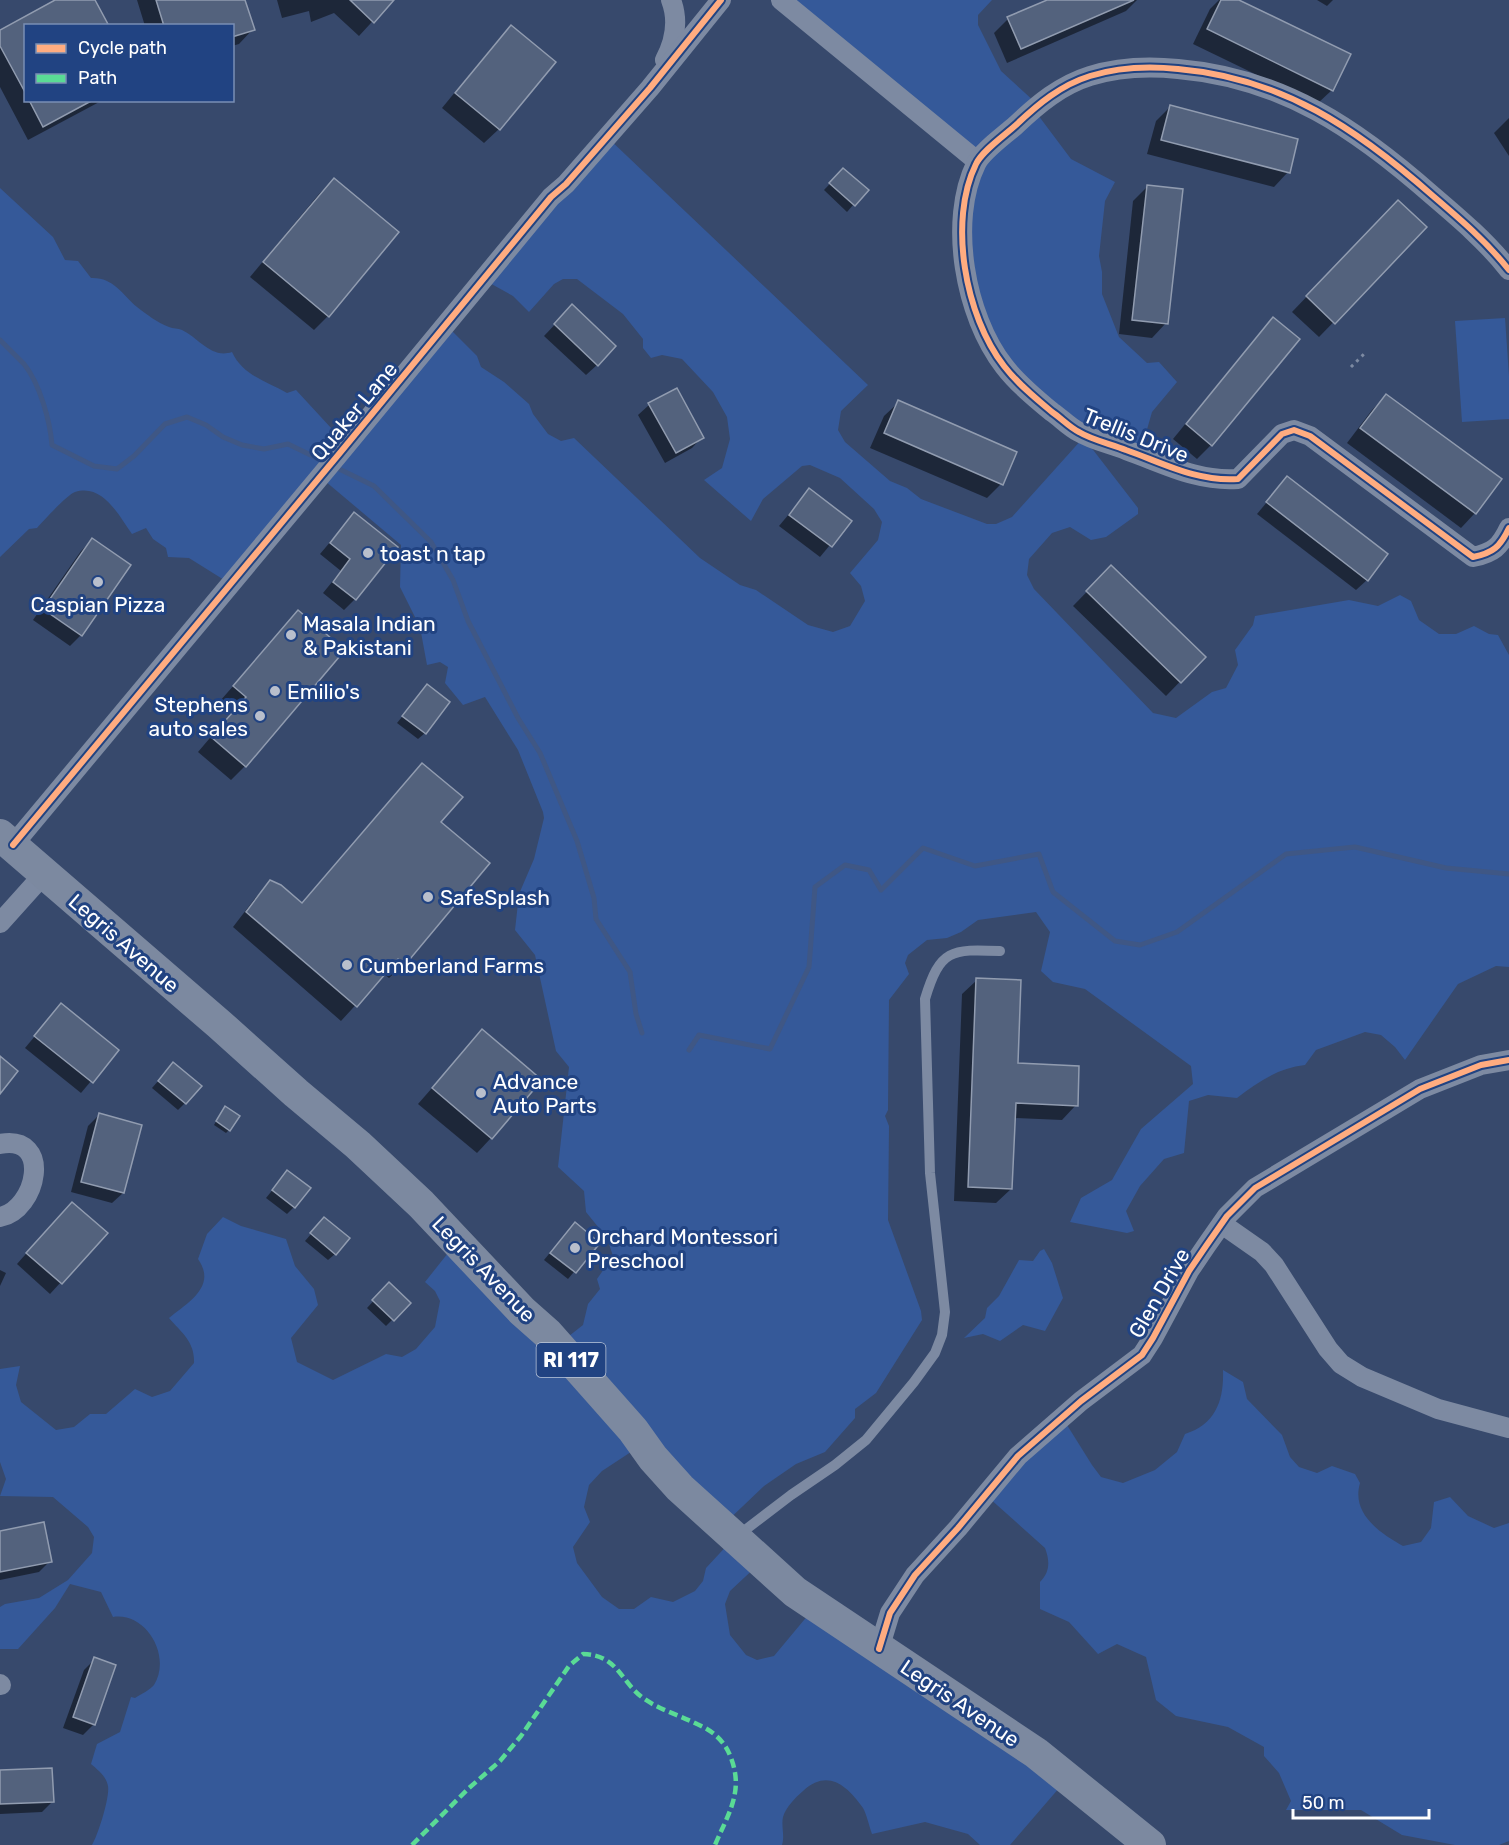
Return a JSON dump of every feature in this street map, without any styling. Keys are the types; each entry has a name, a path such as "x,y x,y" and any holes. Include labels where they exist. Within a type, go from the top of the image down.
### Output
{"main road":[{"name":"Legris Avenue","path":"6,840 219,1023 296,1093 358,1145 421,1204 522,1311 548,1334 633,1430 653,1458 680,1488 795,1592 1036,1753 1150,1845"}],"street":[{"path":"655,80 670,49 676,26 676,12 671,0"},
{"name":"Quaker Lane","path":"6,840 219,597 346,447 551,197 566,184 721,0"},
{"path":"781,0 977,161"},
{"name":"Trellis Drive","path":"1509,270 1479,236 1409,175 1339,122 1273,90 1202,71 1138,68 1116,70 1089,76 1063,87 1034,107 977,161 964,200 961,233 968,285 987,338 1003,365 1038,401 1080,433 1192,476 1219,480 1238,479 1282,434 1294,430 1310,436 1473,557 1489,554 1503,541 1509,528"},
{"path":"0,923 44,874"},
{"name":"Glen Drive","path":"879,1649 890,1613 915,1575 1018,1456 1081,1401 1142,1355 1189,1271 1222,1224 1255,1188 1420,1089 1481,1065 1509,1060"},
{"path":"0,1144 17,1142 24,1147 32,1157 35,1170 27,1196 6,1215 0,1217"},
{"path":"1222,1224 1262,1252 1274,1265 1328,1349 1341,1364 1362,1377 1438,1409 1509,1428"}],"lane":[{"path":"735,1538 791,1495 841,1461 866,1440 935,1353 942,1335 945,1312 930,1173 925,999 938,966 950,956 959,951 969,950 1000,951"}],"path":[{"path":"1351,368 1365,353"}],"shaded area":[{"path":"779,0 992,0 978,15 978,25 1001,71 1036,103 1035,111 1071,159 1115,182 1105,201 1099,256 1102,294 1119,337 1147,363 1159,362 1177,382 1152,412 1140,454 1087,442 1138,508 1138,514 1106,537 1091,540 1070,527 1052,533 1029,559 1027,575 1034,589 1153,713 1176,718 1212,692 1226,688 1238,665 1235,650 1253,625 1255,616 1349,600 1378,606 1400,595 1411,601 1419,620 1439,634 1456,634 1474,626 1489,634 1498,635 1509,655 1509,967 1496,966 1458,984 1405,1060 1381,1035 1365,1032 1316,1050 1305,1065 1277,1073 1237,1098 1208,1095 1189,1101 1184,1153 1164,1159 1140,1186 1126,1211 1134,1231 1127,1233 1070,1222 1081,1198 1112,1180 1141,1129 1193,1084 1191,1066 1085,989 1053,982 1041,971 1050,932 1036,912 978,920 961,932 947,938 927,940 908,955 905,963 909,974 889,1000 888,1110 885,1116 889,1126 888,1220 921,1311 922,1320 876,1393 855,1409 855,1418 825,1452 796,1464 764,1486 722,1526 637,1448 602,1471 589,1485 584,1507 590,1522 573,1547 577,1563 602,1597 619,1609 634,1609 651,1597 673,1602 695,1591 703,1581 706,1568 732,1540 760,1563 730,1591 725,1604 730,1635 746,1655 757,1660 774,1656 814,1608 1066,1780 1010,1845 980,1845 968,1834 925,1822 872,1834 857,1799 843,1786 828,1780 812,1784 784,1813 782,1845 92,1845 103,1816 108,1791 105,1779 91,1764 97,1744 120,1732 131,1697 135,1698 154,1685 159,1674 158,1649 153,1638 136,1621 125,1617 113,1617 101,1592 70,1584 55,1608 18,1649 0,1649 0,1607 39,1598 68,1580 92,1553 94,1537 88,1527 53,1497 0,1496 6,1479 0,1462 0,1369 20,1366 16,1385 21,1402 56,1430 74,1427 90,1414 106,1414 135,1389 152,1397 170,1391 194,1363 194,1356 190,1343 169,1318 198,1293 204,1277 198,1259 207,1234 223,1217 241,1226 286,1239 295,1266 314,1289 318,1305 291,1338 297,1362 333,1380 386,1354 402,1357 416,1349 435,1327 440,1301 435,1291 425,1282 452,1248 555,1347 583,1325 588,1304 600,1289 597,1279 613,1256 607,1238 586,1212 584,1191 558,1167 569,1067 556,1051 535,955 515,930 519,894 534,859 544,818 543,812 518,750 485,697 463,705 445,683 448,667 440,662 427,665 420,627 400,587 401,545 325,481 229,583 189,558 168,557 166,548 153,539 146,528 132,534 109,503 94,492 85,490 67,497 37,528 29,529 0,557 0,188 53,237 65,260 78,261 91,278 99,278 111,283 137,307 161,323 182,330 218,353 232,352 242,367 256,377 287,393 296,390 344,442 448,327 477,356 481,367 504,382 529,404 533,414 548,434 561,441 574,438 700,558 740,585 756,590 808,625 833,632 850,626 865,601 861,586 850,573 878,540 882,522 874,509 840,478 810,465 802,466 763,499 751,521 704,480 722,468 730,439 727,417 713,392 682,359 662,355 651,358 643,348 643,339 623,314 577,279 563,279 554,284 529,312 513,296 486,281 607,137 868,385 841,411 838,430 845,442 890,481 907,488 921,499 987,524 996,524 1012,517 1083,438 1032,399 969,294 974,166"},
{"path":"1505,318 1509,419 1462,422 1455,321"},
{"path":"1044,1249 1052,1263 1063,1298 1045,1331 1023,1325 1000,1341 983,1334 964,1338 985,1318 987,1308 999,1296 1019,1260 1033,1261"},
{"path":"1223,1370 1243,1382 1247,1399 1282,1435 1290,1457 1299,1467 1317,1473 1332,1466 1355,1474 1360,1483 1358,1494 1360,1504 1369,1521 1385,1535 1403,1546 1421,1542 1431,1528 1434,1502 1450,1497 1468,1516 1494,1528 1509,1523 1509,1841 1499,1845 1455,1845 1402,1835 1361,1810 1286,1810 1291,1801 1279,1773 1264,1756 1264,1747 1228,1727 1176,1716 1156,1700 1146,1657 1117,1644 1098,1654 1069,1622 1040,1609 1040,1582 1048,1566 1045,1548 988,1497 1062,1417 1101,1477 1123,1483 1155,1470 1177,1452 1185,1434 1204,1424 1216,1410 1222,1391"}],"building":[{"path":"55,0 95,0 108,24 24,24 24,90 0,46 0,30"},
{"path":"156,0 245,0 255,30 234,36 234,24 163,24"},
{"path":"350,0 394,0 374,23"},
{"path":"1047,0 1134,0 1021,49 1007,17"},
{"path":"1221,0 1239,0 1351,54 1333,91 1207,29"},
{"path":"511,25 556,62 500,130 455,93"},
{"path":"30,102 89,102 43,127"},
{"path":"1170,105 1298,139 1290,173 1161,140"},
{"path":"843,168 869,190 855,206 829,183"},
{"path":"334,178 399,232 329,317 263,262"},
{"path":"1147,185 1183,189 1168,324 1132,320"},
{"path":"1398,200 1427,227 1335,324 1306,296"},
{"path":"572,304 616,346 598,366 554,324"},
{"path":"1273,317 1300,339 1212,446 1186,424"},
{"path":"677,388 704,438 676,453 648,403"},
{"path":"1386,394 1502,479 1476,514 1360,428"},
{"path":"898,400 1017,452 1003,485 884,433"},
{"path":"1287,476 1388,554 1368,581 1266,502"},
{"path":"809,488 852,521 832,547 789,515"},
{"name":"toast n tap","path":"354,512 398,547 356,600 333,582 350,559 330,543"},
{"path":"92,538 131,565 82,636 43,609"},
{"path":"1111,565 1206,657 1181,683 1086,591"},
{"name":"Emilio's","path":"298,610 345,650 246,767 211,737 246,697 233,686"},
{"path":"427,684 450,702 426,734 402,716"},
{"path":"422,763 463,797 441,822 490,863 405,965 398,959 357,1007 246,912 270,880 281,885 302,903"},
{"path":"976,978 1021,980 1018,1063 1079,1066 1078,1106 1016,1103 1012,1189 968,1187"},
{"path":"61,1003 119,1050 93,1083 34,1036"},
{"path":"482,1029 542,1080 492,1139 432,1088"},
{"path":"0,1056 18,1071 0,1094"},
{"path":"173,1062 202,1086 186,1104 158,1081"},
{"path":"225,1106 240,1116 230,1131 216,1121"},
{"path":"99,1113 142,1125 124,1193 81,1182"},
{"path":"287,1170 311,1188 295,1208 272,1190"},
{"path":"72,1202 108,1233 62,1284 26,1253"},
{"path":"324,1217 350,1238 336,1255 310,1233"},
{"name":"Orchard Montessori Preschool","path":"575,1222 600,1243 576,1273 550,1253"},
{"path":"389,1282 411,1303 394,1321 372,1300"},
{"path":"44,1522 52,1562 0,1572 0,1531"},
{"path":"94,1657 116,1665 95,1725 73,1717"},
{"path":"52,1768 54,1802 0,1804 0,1770"}],"waterway":[{"path":"0,340 24,364 35,382 49,425 52,445 94,466 117,469 134,456 165,424 187,417 242,445 264,449 288,444 374,486 431,542 453,580 468,621 518,718 540,753 577,841 594,898 596,919 630,972 636,1014 642,1033"},
{"path":"689,1050 699,1035 770,1049 809,967 815,887 845,865 869,870 881,890 923,848 975,866 1039,854 1053,892 1115,941 1140,945 1177,932 1286,854 1355,847 1446,868 1509,874"}],"marked path":[{"path":"412,1845 469,1788 500,1761 521,1736 569,1666 583,1654 595,1655 604,1659 618,1670 643,1698 708,1730 718,1737 725,1747 735,1770 735,1792 733,1803 715,1845"}],"cycle path":[{"path":"13,845 551,197 566,184 650,88 721,0"},
{"path":"1509,270 1453,213 1376,149 1347,129 1285,95 1216,74 1178,69 1134,68 1101,73 1069,84 1050,96 994,143 979,159 968,187 963,213 962,240 965,268 979,321 990,345 1020,384 1075,430 1096,440 1194,475 1223,479 1238,479 1282,434 1294,430 1310,436 1473,557 1495,548 1509,528"},
{"path":"879,1649 890,1613 915,1575 1018,1456 1081,1401 1142,1355 1189,1271 1227,1216 1255,1188 1420,1089 1481,1065 1509,1060"}],"place":[{"name":"toast n tap","path":"368,553"},
{"name":"Caspian Pizza","path":"98,582"},
{"name":"Masala Indian & Pakistani","path":"291,635"},
{"name":"Emilio's","path":"275,691"},
{"name":"Stephens auto sales","path":"260,716"},
{"name":"SafeSplash","path":"428,897"},
{"name":"Cumberland Farms","path":"347,965"},
{"name":"Advance Auto Parts","path":"481,1093"},
{"name":"Orchard Montessori Preschool","path":"575,1248"}]}
